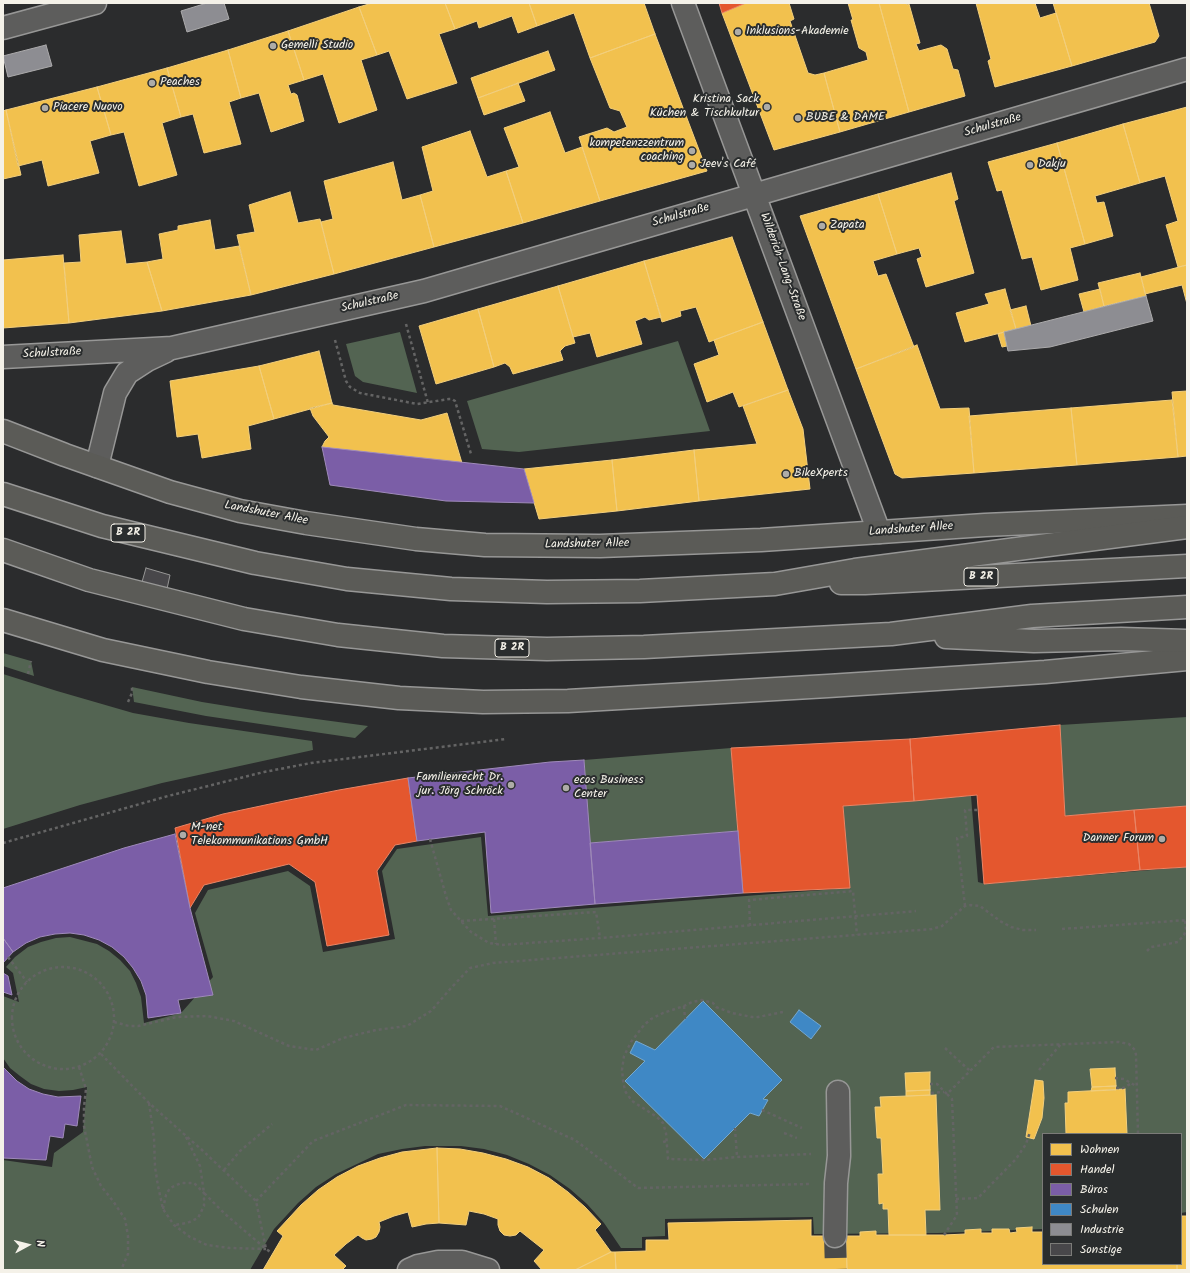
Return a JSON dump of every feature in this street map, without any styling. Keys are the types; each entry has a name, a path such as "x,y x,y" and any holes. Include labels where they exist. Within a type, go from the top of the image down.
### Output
{"main road":[{"name":"Landshuter Allee","path":"3,431 170,492 240,511 306,523 416,539 485,546 600,546 761,540 985,525 1187,516"},
{"name":"B 2R","path":"3,494 102,526 255,564 347,579 458,589 547,592 640,591 775,584 864,584 1187,566"},
{"path":"775,584 855,570 1187,527"},
{"name":"B 2R","path":"3,550 89,580 244,619 338,635 443,646 547,649 644,647 891,634 1032,616 1187,607"},
{"path":"3,620 103,650 215,673 301,687 399,698 483,702 568,701 820,687 1053,671 1187,658"},
{"name":"B 2R","path":"891,634 1026,641 1121,639 1187,641"}],"street":[{"path":"3,28 95,3"},
{"name":"Wilderich-Lang-Straße","path":"683,3 879,532"},
{"name":"Schulstraße","path":"3,357 172,348 424,291 754,194 1187,70"},
{"name":"Schulstraße","path":"97,466 115,393 127,373 147,360 172,348"},
{"path":"835,1236 836,1183 839,1156 838,1092"},
{"path":"409,1270 418,1266 438,1262 462,1262 488,1270"}],"path":[{"path":"405,321 428,403"},
{"path":"335,339 346,381 350,387 360,393 417,404 449,399 455,401 471,454"},
{"path":"28,674 31,661"},
{"path":"128,702 132,687"},
{"path":"3,843 168,796 264,772 311,763 506,739"},
{"path":"965,906 957,838 967,836 965,810 979,810"},
{"path":"430,839 451,910 471,932 489,943 501,945 916,912"},
{"path":"750,926 749,900 853,891 857,935"},
{"path":"114,1022 129,1026 138,1026 176,1017 207,1016 234,1021 289,1046 316,1050 343,1038 376,1030 407,1026 431,1011 450,988 470,968 493,963 932,929 942,926 965,906 971,905 980,906 1000,921 1011,927 1022,930 1036,930"},
{"path":"461,920 596,912 600,938"},
{"path":"494,918 496,944"},
{"path":"1062,929 1186,920 1186,930 1178,942 1151,947 1148,951"},
{"path":"8,957 28,982"},
{"path":"65,967 78,969 91,975 101,984 109,996 114,1009 114,1022 110,1040 101,1054 79,1068 62,1070 45,1067 30,1058 19,1045 13,1029 12,1012 17,996 28,982 38,974 51,968 65,967"},
{"path":"783,1012 752,1017 716,1007 713,1003 702,1000 692,1002 663,1013 651,1019 637,1032 624,1056 622,1070 625,1091 632,1101 657,1117 663,1123 667,1142 668,1159 705,1160 737,1157 812,1154 812,1149"},
{"path":"684,1006 685,1019"},
{"path":"931,1093 946,1093 994,1047 1119,1042 1129,1044 1135,1050 1138,1133"},
{"path":"1039,1070 1061,1044"},
{"path":"945,1048 969,1070"},
{"path":"101,1054 149,1103 185,1134 256,1201 266,1249"},
{"path":"79,1068 86,1089 84,1126 92,1166 101,1186 125,1219 128,1236 128,1254 121,1270"},
{"path":"1116,1078 1124,1079 1136,1086"},
{"path":"1116,1088 1124,1088 1132,1083"},
{"path":"930,1084 937,1084 952,1099 957,1215 944,1235"},
{"path":"149,1103 154,1138 155,1167 163,1209 174,1225 190,1237 207,1246 266,1249"},
{"path":"256,1201 313,1140 406,1105 500,1106 575,1140 638,1188 836,1183"},
{"path":"762,1110 802,1128"},
{"path":"224,1170 240,1151 272,1124"},
{"path":"735,1128 737,1157"},
{"path":"956,1199 978,1198 1016,1160 1026,1144 1030,1132"},
{"path":"784,1133 797,1138"},
{"path":"174,1225 187,1223 198,1218 204,1206 204,1193 200,1166 185,1134"},
{"path":"163,1209 166,1195 170,1188 181,1183 194,1183 225,1214 272,1253"}],"green space":[{"path":"400,332 417,393 363,382 355,376 346,344"},
{"path":"678,341 710,431 519,452 482,449 467,401"},
{"path":"3,653 31,661 34,676 3,666"},
{"path":"3,674 133,713 189,723 312,741 313,750 162,783 80,805 3,829"},
{"path":"132,687 202,702 368,726 355,738 206,716 134,702"},
{"path":"1187,717 1187,806 1065,816 1060,725"},
{"path":"731,748 738,831 590,843 584,760"},
{"path":"971,796 978,882 985,884 1187,867 1187,1212 1182,1213 1182,1133 1042,1133 1042,1229 938,1233 814,1234 813,1217 665,1219 665,1236 642,1237 642,1248 621,1248 604,1223 587,1204 570,1189 550,1175 529,1164 507,1155 484,1149 461,1146 425,1146 378,1154 336,1174 316,1187 298,1203 274,1229 250,1270 3,1270 3,1160 52,1167 54,1153 83,1132 87,1087 59,1091 44,1089 31,1084 20,1076 10,1068 3,1058 3,996 19,1002 13,973 6,967 15,957 28,947 56,938 70,937 97,944 109,951 130,971 136,983 141,997 144,1023 181,1013 213,977 195,913 208,890 288,871 310,886 323,952 395,939 382,871 397,849 481,837 488,916 849,888 843,806"}],"building: Wohnen":[{"path":"372,3 445,3 455,29 439,34 457,83 407,99 389,51 377,55 359,7"},
{"path":"445,3 529,3 537,26 518,33 512,16 479,28 477,21 455,29"},
{"path":"529,3 644,3 655,34 590,58 574,13 537,26"},
{"path":"746,3 789,3 794,19 790,21 808,73 815,75 824,73 840,132 774,150 722,13"},
{"path":"848,3 879,3 909,112 840,132 824,73 868,60 866,52 859,48"},
{"path":"879,3 909,4 920,43 916,44 919,51 941,45 947,49 953,69 958,70 965,96 909,112"},
{"path":"976,3 1035,3 1040,18 1056,13 1072,66 995,87 988,61 991,59"},
{"path":"1053,3 1149,3 1159,36 1155,42 1072,66"},
{"path":"359,7 377,55 361,60 377,110 339,123 323,74 304,80 288,31"},
{"path":"288,31 304,80 288,85 291,94 294,93 297,95 304,121 271,132 259,93 241,98 228,50"},
{"path":"655,34 707,171 600,201 579,137 607,128 614,132 627,127 620,111 610,108 590,58"},
{"path":"228,50 241,98 229,102 241,144 204,153 193,114 181,117 167,68"},
{"path":"548,51 555,70 478,98 471,78"},
{"path":"167,68 181,117 162,123 177,175 139,186 124,132 111,135 97,87"},
{"path":"518,83 525,101 484,115 478,98"},
{"path":"97,87 111,135 90,141 99,173 48,186 42,160 18,166 6,110"},
{"path":"1187,107 1187,265 1178,267 1166,225 1178,221 1165,176 1140,183 1123,124"},
{"path":"6,110 21,175 3,179 3,111"},
{"path":"550,112 565,153 582,147 600,201 523,223 506,171 519,167 504,128"},
{"path":"1123,124 1140,183 1095,196 1097,203 1104,202 1113,236 1085,244 1057,143"},
{"path":"470,131 487,177 506,171 523,223 434,247 420,195 433,191 422,147"},
{"path":"1057,143 1085,244 1070,248 1078,280 1041,290 1032,257 1022,259 1002,190 997,191 988,162"},
{"path":"393,162 402,200 420,195 434,247 334,274 321,222 333,219 324,181"},
{"path":"951,173 958,199 954,201 974,273 926,287 917,259 922,257 919,248 897,254 878,194"},
{"path":"290,192 298,223 320,219 334,274 251,295 237,235 255,232 249,205"},
{"path":"878,194 897,254 873,261 878,276 886,274 914,347 856,369 800,216"},
{"path":"210,220 215,250 239,246 251,295 162,311 147,262 163,259 159,234 178,230 178,226"},
{"path":"121,231 126,264 147,262 162,311 69,323 64,263 81,262 79,235"},
{"path":"732,237 763,322 709,342 696,307 680,311 681,316 662,322 644,261"},
{"path":"63,255 69,323 3,328 3,260"},
{"path":"644,261 661,317 649,320 645,317 635,321 642,344 597,357 590,333 573,337 558,286"},
{"path":"1187,265 1187,304 1182,285 1145,294 1141,277"},
{"path":"1140,273 1146,296 1104,306 1098,283"},
{"path":"558,286 575,343 565,346 560,351 563,360 513,374 510,367 505,363 494,367 478,309"},
{"path":"1005,289 1016,329 965,342 956,313 989,304 985,294"},
{"path":"1100,289 1104,306 1084,312 1079,294"},
{"path":"1026,306 1031,326 1016,329 1010,310"},
{"path":"478,309 494,367 436,384 419,326"},
{"path":"763,322 788,390 739,407 733,392 707,402 694,364 719,355 714,340"},
{"path":"1004,332 1007,346 1002,347 998,334"},
{"path":"917,345 940,409 969,408 974,473 902,478 895,474 856,369"},
{"path":"319,351 332,403 274,419 259,366"},
{"path":"259,366 274,419 248,426 251,449 202,458 198,434 177,437 170,381"},
{"path":"788,390 803,429 810,489 699,501 694,450 757,444 743,406"},
{"path":"1187,391 1187,456 1178,457 1172,392"},
{"path":"1172,400 1178,457 1077,465 1071,408"},
{"path":"332,403 333,405 421,420 447,413 462,463 322,447 329,437 313,416 310,408"},
{"path":"1071,408 1077,465 974,473 969,416"},
{"path":"694,450 699,501 617,511 612,460"},
{"path":"612,460 617,511 539,519 524,469"},
{"path":"1115,1068 1116,1086 1092,1087 1090,1069"},
{"path":"930,1072 930,1090 906,1091 905,1073"},
{"path":"1035,1080 1043,1081 1044,1098 1042,1118 1034,1139 1026,1137"},
{"path":"1116,1086 1116,1090 1091,1091 1092,1087"},
{"path":"1125,1089 1127,1133 1066,1133 1065,1103 1068,1103 1068,1092"},
{"path":"930,1090 930,1095 906,1096 906,1091"},
{"path":"936,1095 940,1210 925,1210 926,1235 889,1235 888,1209 883,1209 883,1203 879,1204 878,1174 883,1174 881,1138 877,1138 875,1107 881,1107 880,1097"},
{"path":"437,1148 460,1149 506,1159 528,1167 549,1178 585,1207 601,1224 595,1230 611,1252 575,1270 542,1270 534,1261 544,1250 520,1231 516,1235 504,1235 500,1231 498,1219 469,1211 466,1225 439,1223"},
{"path":"437,1148 439,1223 412,1227 408,1212 379,1222 379,1232 376,1237 366,1240 358,1235 334,1255 346,1266 342,1270 263,1270 283,1236 277,1231 301,1205 318,1190 337,1177 358,1166 380,1158 402,1152"},
{"path":"1182,1216 1187,1216 1187,1270 1177,1270 1177,1265 1182,1265"},
{"path":"811,1220 811,1236 846,1236 847,1270 616,1270 615,1252 646,1251 646,1240 669,1240 668,1223"},
{"path":"1032,1227 1032,1232 1042,1232 1042,1265 1177,1265 1177,1270 847,1270 846,1236 860,1236 860,1232 876,1231 876,1235 944,1235 965,1234 965,1230 981,1229 981,1233 992,1233 992,1229 1009,1229 1010,1233 1017,1232 1016,1228"},
{"path":"611,1252 615,1252 616,1270 575,1270"}],"building: Handel":[{"path":"719,3 746,3 722,13"},
{"path":"1060,725 1065,816 1134,810 1140,870 984,884 977,795 914,801 910,739"},
{"path":"910,739 914,801 843,806 850,888 743,893 731,748"},
{"path":"408,778 417,841 395,845 377,871 389,935 327,946 315,882 289,864 204,885 190,908 175,828 223,814 339,790"},
{"name":"Danner Forum","path":"1187,806 1187,867 1140,870 1134,810"}],"building: Büros":[{"path":"322,447 524,469 534,503 446,501 330,485"},
{"path":"584,760 595,904 491,913 485,832 417,841 408,778 550,762"},
{"path":"738,831 743,893 595,904 590,843"},
{"path":"175,834 190,908 213,995 178,1000 181,1013 148,1018 146,995 141,981 124,957 112,947 99,940 84,935 70,933 40,937 26,943 13,952 3,938 3,888 124,848"},
{"path":"3,938 13,952 3,963"},
{"path":"3,973 8,976 12,995 3,992"},
{"path":"3,1067 17,1081 29,1089 58,1097 81,1096 77,1126 65,1124 63,1138 50,1136 46,1160 3,1158"}],"building: Schulen":[{"path":"703,1001 782,1080 763,1099 768,1100 759,1116 750,1113 704,1159 625,1081 645,1061 630,1053 636,1041 655,1050"},
{"path":"799,1010 821,1026 811,1039 790,1022"}],"building: Industrie":[{"path":"207,3 224,3 229,19 187,32 181,11"},
{"path":"46,45 52,66 8,77 3,56"},
{"path":"1146,296 1153,321 1050,347 1008,351 1004,332"}],"building: Sonstige":[{"path":"146,568 170,575 167,589 142,582"}],"tunnel":[{"path":"835,1236 836,1270"}],"place":[{"name":"Inklusions-Akademie","path":"738,32"},
{"name":"Gemelli Studio","path":"273,46"},
{"name":"Peaches","path":"152,83"},
{"name":"Kristina Sack Küchen & Tischkultur","path":"767,107"},
{"name":"Piacere Nuovo","path":"45,108"},
{"name":"BUBE & DAME","path":"798,118"},
{"name":"kompetenzzentrum coaching","path":"692,151"},
{"name":"Jeev's Café","path":"692,165"},
{"name":"Dakju","path":"1030,165"},
{"name":"Zapata","path":"822,226"},
{"name":"BikeXperts","path":"786,474"},
{"name":"Familienrecht Dr. jur. Jörg Schröck","path":"511,785"},
{"name":"ecos Business Center","path":"566,788"},
{"name":"M-net Telekommunikations GmbH","path":"183,835"},
{"name":"Danner Forum","path":"1162,839"}]}
